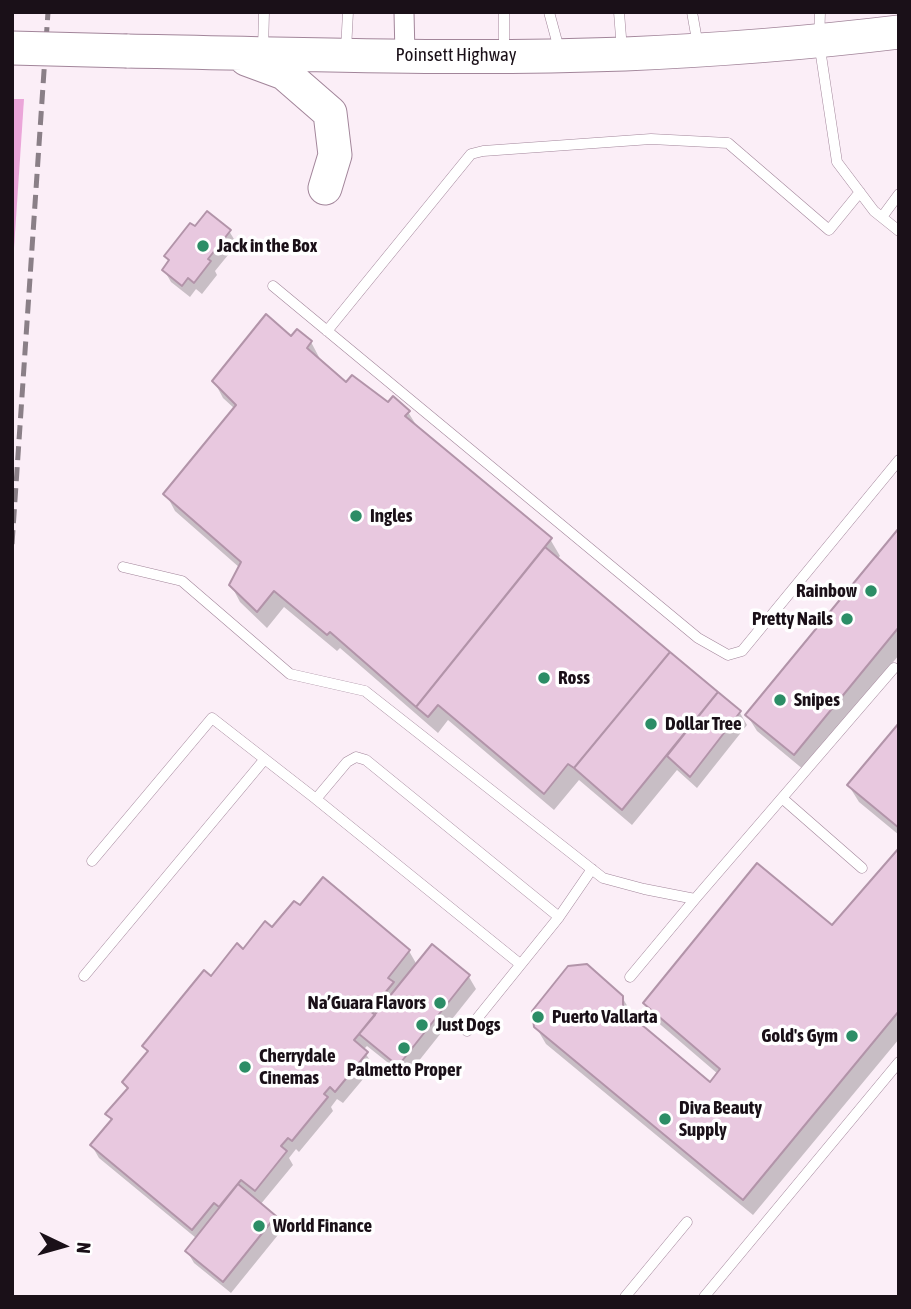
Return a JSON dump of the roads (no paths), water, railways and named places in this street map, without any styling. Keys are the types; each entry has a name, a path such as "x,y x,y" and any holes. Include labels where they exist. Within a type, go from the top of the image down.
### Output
{"highway":[{"name":"Poinsett Highway","path":"12,48 405,55 622,54 698,50 820,27 899,32"},
{"path":"247,53 284,73 330,113 335,155 325,188"}],"street":[{"path":"404,12 405,55"}],"lane":[{"path":"247,53 264,12"},
{"path":"345,54 348,12"},
{"path":"503,12 504,55"},
{"path":"549,12 560,55"},
{"path":"619,12 622,54"},
{"path":"692,12 698,50"},
{"path":"820,27 837,162 882,217 899,231"},
{"path":"327,331 471,154 651,139 728,143 829,230 860,192"},
{"path":"882,217 899,194"},
{"path":"273,286 698,638 728,655 742,650 899,460"},
{"path":"123,567 182,581 290,674 365,691 603,878 695,899"},
{"path":"630,977 894,668"},
{"path":"92,861 212,718 520,964"},
{"path":"316,799 347,762 356,757 366,760 559,917"},
{"path":"84,976 264,760"},
{"path":"782,798 862,868"},
{"path":"467,1031 559,917 593,869"},
{"path":"704,1297 899,1062"},
{"path":"625,1297 687,1222"}],"railway":[{"path":"12,544 48,12"}],"place":[{"name":"Jack in the Box","path":"203,246"},
{"name":"Ingles","path":"356,516"},
{"name":"Rainbow","path":"871,591"},
{"name":"Pretty Nails","path":"847,619"},
{"name":"Ross","path":"544,678"},
{"name":"Snipes","path":"780,700"},
{"name":"Dollar Tree","path":"651,724"},
{"name":"Na’Guara Flavors","path":"440,1003"},
{"name":"Puerto Vallarta","path":"538,1017"},
{"name":"Just Dogs","path":"422,1025"},
{"name":"Gold's Gym","path":"852,1036"},
{"name":"Palmetto Proper","path":"404,1048"},
{"name":"Cherrydale Cinemas","path":"245,1067"},
{"name":"Diva Beauty Supply","path":"665,1119"},
{"name":"World Finance","path":"259,1226"}]}
